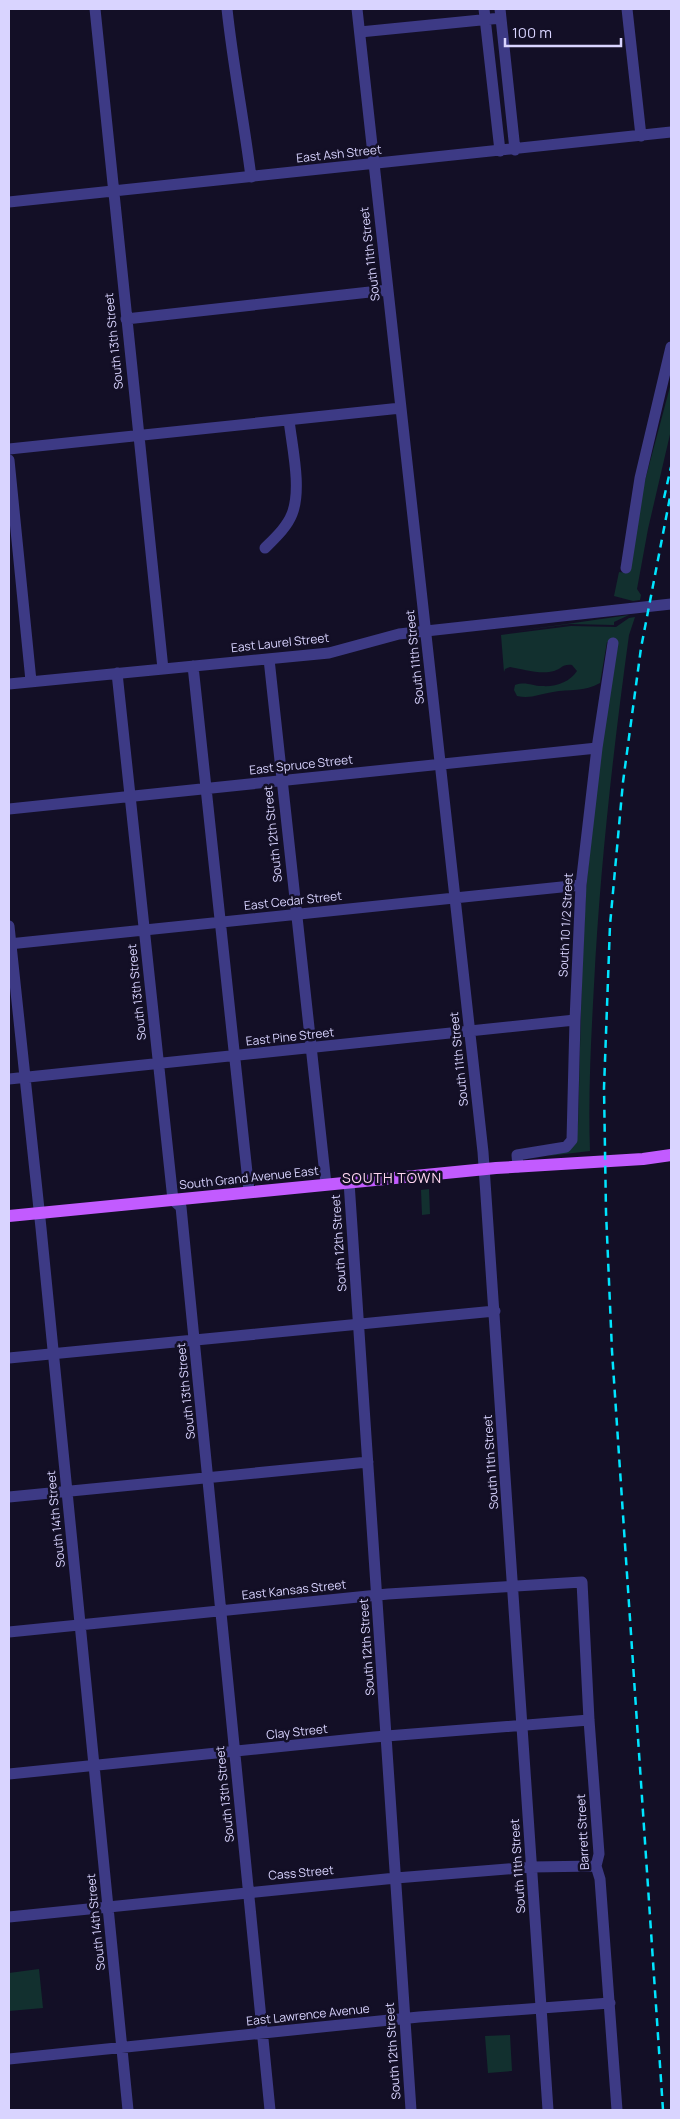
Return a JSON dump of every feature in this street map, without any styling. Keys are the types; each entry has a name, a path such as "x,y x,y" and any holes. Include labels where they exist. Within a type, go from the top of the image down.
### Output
{"main road":[{"name":"South Grand Avenue East","path":"9,1216 485,1169 643,1159 671,1155"}],"street":[{"name":"South 13th Street","path":"95,9 163,669"},
{"path":"228,9 232,52 239,87 251,177"},
{"name":"South 11th Street","path":"357,9 485,1169 548,2110"},
{"path":"627,9 641,136"},
{"path":"360,32 501,13 515,150"},
{"path":"485,14 500,151"},
{"name":"East Ash Street","path":"9,202 671,132"},
{"path":"126,319 388,290"},
{"path":"626,568 640,478 671,347"},
{"path":"9,448 401,408"},
{"path":"266,548 285,526 292,514 296,498 289,420"},
{"path":"9,460 31,681"},
{"name":"East Laurel Street","path":"9,684 329,653 383,637 671,604"},
{"name":"South 10 1/2 Street","path":"518,1166 517,1155 566,1147 572,1140 574,1020 581,885 597,748 613,643"},
{"name":"South 12th Street","path":"268,659 326,1184"},
{"path":"193,666 249,1192"},
{"name":"South 13th Street","path":"117,673 173,1200 181,1207 270,2110"},
{"name":"East Spruce Street","path":"9,809 597,748"},
{"name":"East Cedar Street","path":"10,944 581,885"},
{"name":"South 14th Street","path":"9,926 40,1213 128,2110"},
{"name":"East Pine Street","path":"9,1079 574,1020"},
{"name":"South 12th Street","path":"349,1182 411,2110"},
{"path":"9,1358 495,1311"},
{"path":"9,1497 368,1462"},
{"name":"East Kansas Street","path":"9,1632 377,1596 513,1585 582,1582"},
{"name":"Barrett Street","path":"582,1582 589,1720 599,1854 596,1866 600,1879 617,2110"},
{"name":"Clay Street","path":"9,1774 386,1736 589,1720"},
{"name":"Cass Street","path":"9,1917 396,1878 532,1867 596,1866"},
{"name":"East Lawrence Avenue","path":"9,2059 405,2019 610,2003"}],"green space":[{"path":"671,383 671,430 648,529 637,589 641,595 640,600 633,601 614,596 619,572 629,573 643,488"},
{"path":"629,615 614,622 614,625 570,624 504,633"},
{"path":"635,617 629,635 618,722 600,897 591,1047 590,1151 548,1156 566,1151 578,1126 586,890 599,756 618,643 607,642 600,683 583,689 522,697 517,696 514,690 515,685 522,683 542,686 557,685 567,681 577,671 572,665 568,665 549,672 510,667 505,669 504,672 501,635 571,626 616,627 629,618"},
{"path":"429,1189 430,1214 422,1215 421,1190"},
{"path":"39,1969 43,2008 9,2011 9,1973"},
{"path":"510,2035 512,2071 488,2073 485,2036"}],"railway":[{"path":"664,498 671,467"},
{"path":"663,2110 612,1351 606,1212 604,1088 610,925 623,782 641,648 671,492"}],"district":[{"name":"SOUTH TOWN","path":"392,1178"}]}
